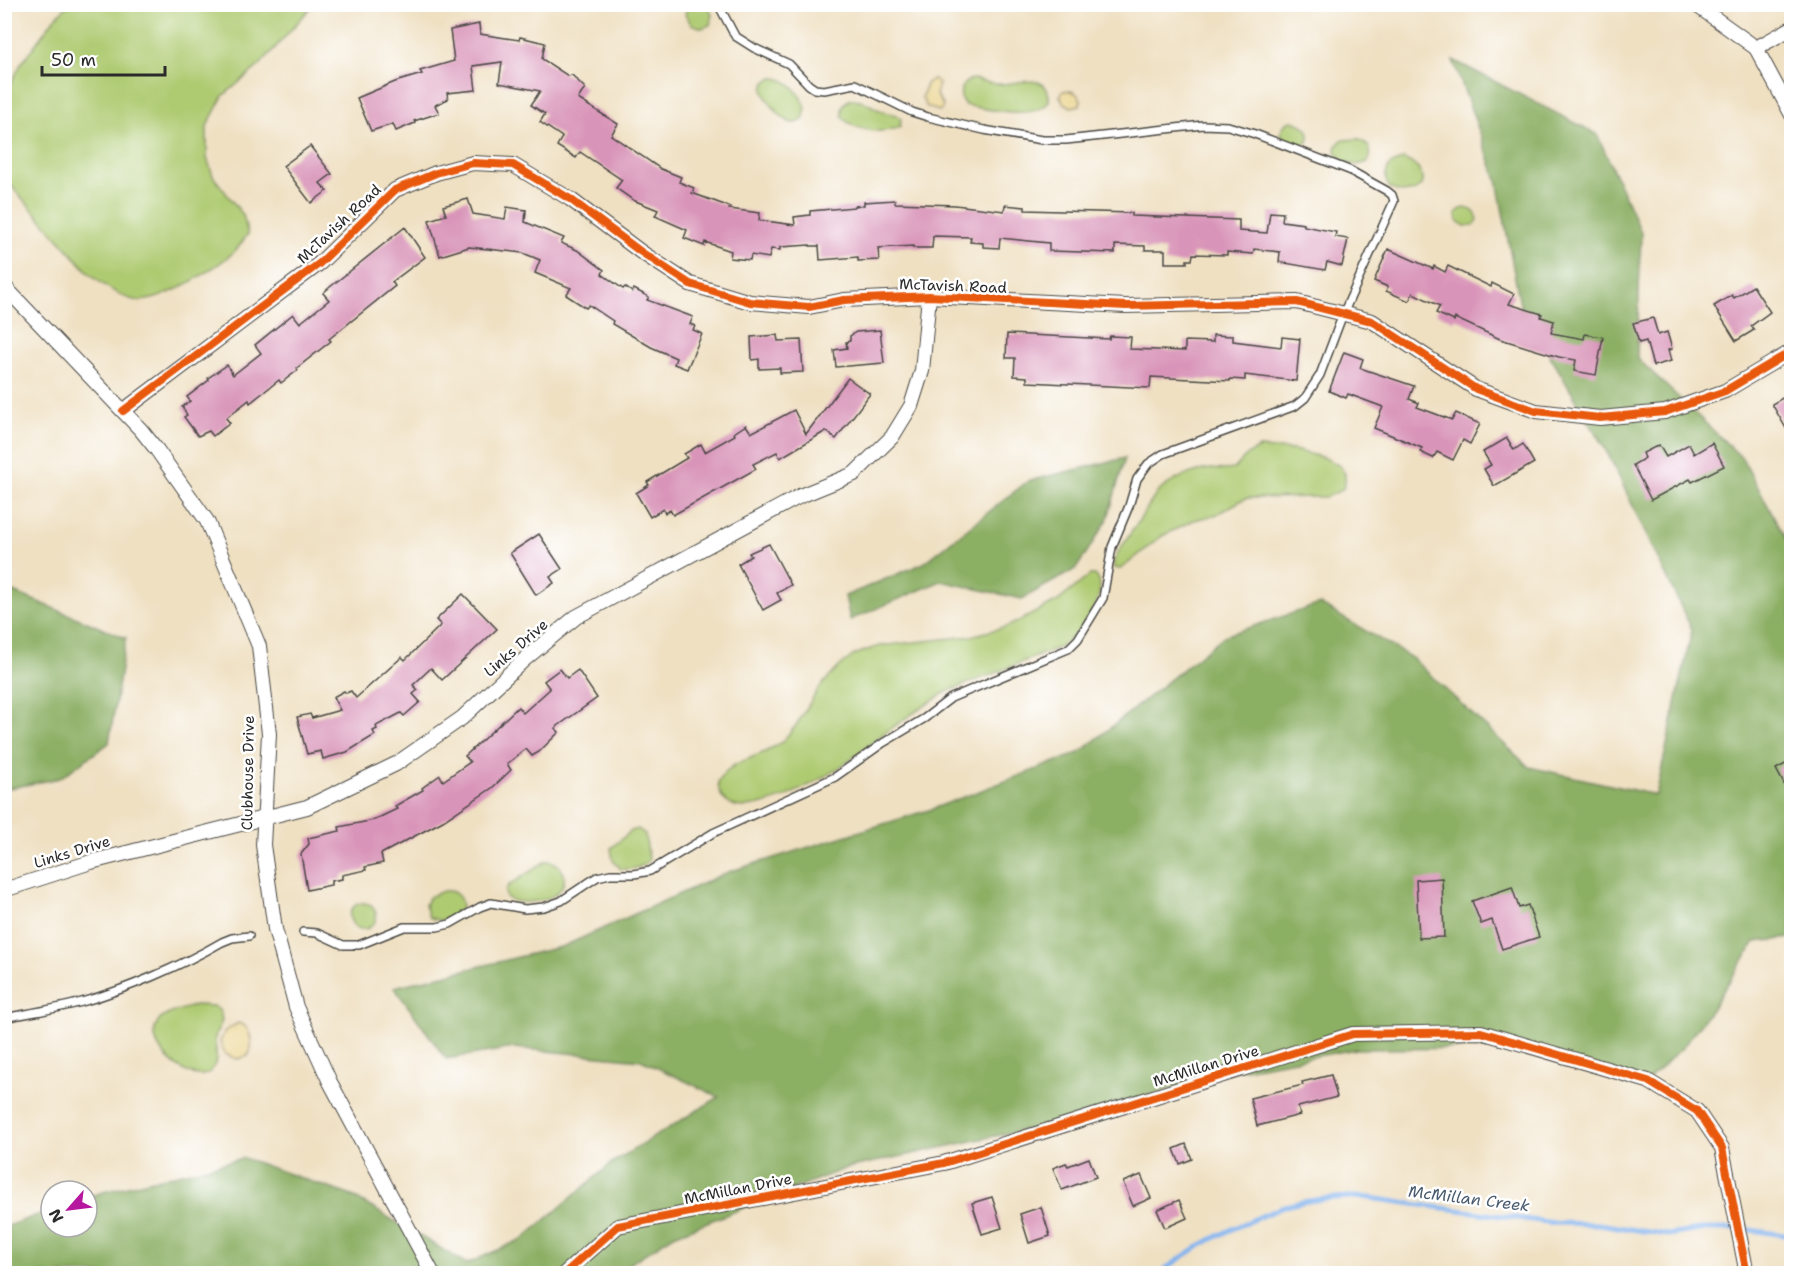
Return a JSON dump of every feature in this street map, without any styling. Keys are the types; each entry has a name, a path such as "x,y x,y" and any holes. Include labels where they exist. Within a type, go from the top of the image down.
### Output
{"street":[{"path":"1695,4 1756,48 1791,115"},
{"path":"1756,48 1791,28"},
{"name":"McTavish Road","path":"123,411 320,263 395,190 436,172 473,164 513,165 570,199 641,252 690,284 750,302 809,307 844,300 929,296 1126,306 1298,302 1372,321 1476,389 1536,411 1600,418 1665,412 1715,395 1791,351"},
{"name":"Clubhouse Drive","path":"4,286 158,450 207,521 259,646 269,734 264,845 275,929 296,1007 330,1082 434,1274"},
{"name":"Links Drive","path":"4,890 91,862 307,807 396,764 462,718 526,658 576,617 800,496 854,474 892,437 911,406 922,371 929,296"},
{"name":"McMillan Drive","path":"564,1274 618,1226 944,1163 1353,1034 1481,1032 1648,1081 1697,1111 1722,1148 1746,1274"}],"lane":[{"path":"303,932 317,933 343,945 359,945 404,927 437,927 450,924 491,903 525,909 544,907 561,901 597,877 650,871 713,833 835,777 883,743 925,718 951,698 1064,652 1078,639 1103,598 1112,547 1129,506 1134,487 1148,464 1163,454 1299,403 1310,392 1320,375 1343,314 1395,201 1387,191 1349,170 1228,126 1203,125 1066,140 1042,140 928,117 912,112 855,84 824,90 815,89 789,64 746,44 735,36 718,4"},
{"path":"4,1018 97,998 145,979 222,942 249,936"}],"green space":[{"path":"68,5 313,5 260,65 223,96 207,126 207,158 213,176 243,215 248,234 237,249 217,265 188,283 158,297 134,300 116,293 100,282 90,274 5,179 5,95 21,64 54,19"},
{"path":"688,5 707,5 712,14 710,25 702,28 691,24 685,14"},
{"path":"1453,60 1597,134 1641,232 1637,358 1742,458 1791,548 1791,938 1755,942 1710,1011 1683,1047 1648,1080 1523,1048 1356,1049 1228,1072 1051,1124 847,1168 674,1235 615,1273 5,1274 5,1227 39,1214 39,1239 99,1239 99,1193 244,1158 352,1196 467,1264 524,1238 613,1162 719,1097 641,1060 514,1048 446,1059 394,987 564,946 728,872 932,809 1079,753 1224,636 1320,604 1412,658 1529,767 1656,795 1692,630 1608,454 1520,305 1497,180"},
{"path":"772,78 789,83 801,97 806,108 803,120 796,123 789,122 770,103 763,89 766,81"},
{"path":"973,79 997,84 1039,82 1048,92 1049,101 1034,111 1023,112 997,111 965,105 961,97 961,89 965,83"},
{"path":"852,99 861,100 883,112 897,115 901,119 900,127 878,131 862,129 849,123 843,118 842,108"},
{"path":"1292,121 1308,130 1308,142 1301,145 1293,144 1283,137 1281,133 1283,127 1287,122"},
{"path":"1358,139 1369,148 1371,154 1368,162 1357,165 1343,162 1336,152 1337,145 1342,140"},
{"path":"1403,159 1414,165 1421,174 1422,182 1418,188 1410,192 1393,190 1386,176 1390,165"},
{"path":"1464,208 1476,214 1478,219 1475,225 1465,226 1457,221 1456,214"},
{"path":"1259,448 1294,450 1325,458 1340,466 1345,474 1342,490 1326,497 1246,498 1215,515 1194,520 1162,536 1121,569 1114,568 1117,554 1157,493 1163,488 1175,480 1196,472 1210,469 1234,469 1247,455"},
{"path":"1125,458 1107,521 1076,569 1022,599 941,581 850,620 845,596 924,563 1028,481"},
{"path":"1090,575 1095,575 1099,581 1098,598 1083,625 1063,644 943,694 917,710 838,768 799,790 755,806 737,806 724,799 718,782 724,773 736,764 782,742 797,724 819,688 854,655 879,646 971,636 1009,626 1058,601"},
{"path":"4,588 126,638 109,743 60,778 5,789"},
{"path":"638,829 645,834 649,860 636,868 621,869 613,861 611,848 631,831"},
{"path":"546,861 555,863 562,869 564,882 558,892 544,899 527,902 519,902 506,897 505,891 508,886"},
{"path":"443,891 456,894 462,906 448,919 439,920 429,917 425,905 429,897"},
{"path":"363,903 372,907 376,916 372,925 363,929 354,925 350,916 354,907"},
{"path":"196,1005 213,1006 219,1010 222,1019 215,1040 216,1059 211,1071 202,1075 190,1073 177,1066 158,1045 155,1033 161,1019 176,1011"}],"sand":[{"path":"933,79 939,83 936,95 943,105 939,111 927,107 922,98 926,84"},
{"path":"1063,91 1076,94 1081,100 1080,105 1071,107 1063,102 1060,96"},
{"path":"238,1023 246,1027 251,1046 248,1056 237,1059 225,1054 220,1042 225,1031"}],"building":[{"path":"479,24 480,34 519,40 520,37 545,43 542,59 568,76 572,75 585,88 578,99 618,124 611,135 661,169 681,177 679,182 694,188 692,193 730,207 729,209 760,213 759,220 795,225 794,217 810,215 810,211 855,207 864,205 864,202 895,200 895,203 955,205 1004,211 1005,205 1025,207 1025,210 1132,213 1132,216 1239,220 1239,231 1267,233 1270,212 1283,213 1282,221 1336,232 1335,237 1348,239 1342,266 1327,262 1325,270 1279,262 1280,252 1254,249 1253,254 1227,252 1227,255 1193,254 1192,260 1187,260 1187,263 1165,263 1165,250 1145,250 1145,246 1115,245 1115,253 1049,251 1049,243 1000,238 999,248 983,247 983,243 970,242 971,237 933,236 932,248 913,248 913,246 878,248 879,260 858,261 858,257 820,260 819,246 810,245 780,247 780,250 771,249 769,258 751,255 750,260 730,258 731,251 705,242 704,246 684,238 687,230 655,216 658,210 633,200 616,188 622,180 580,152 576,158 557,146 562,137 540,122 545,114 531,105 540,91 499,83 502,62 473,66 476,90 447,93 448,99 435,105 439,113 414,121 415,123 396,131 393,124 371,131 357,98 395,82 422,74 420,71 454,61 450,30"},
{"path":"310,146 332,174 320,183 327,191 311,203 283,166"},
{"path":"468,199 473,214 505,219 507,207 526,210 525,222 564,238 561,243 577,250 604,270 602,274 623,289 625,287 632,292 634,289 649,297 647,300 693,317 690,324 695,326 693,330 702,334 687,369 674,364 676,358 651,347 612,324 613,321 589,305 586,308 566,295 571,288 535,273 540,260 523,253 469,247 440,256 429,220 446,215 443,206"},
{"path":"405,227 425,257 392,282 395,286 329,339 331,341 297,368 298,370 281,383 279,380 250,403 249,400 226,418 230,423 213,436 209,431 198,436 184,417 187,415 182,407 190,401 187,397 227,365 233,375 261,353 255,345 293,314 300,323 329,300 323,293"},
{"path":"1388,249 1433,269 1434,266 1445,272 1448,266 1491,287 1492,283 1514,294 1509,304 1542,314 1541,317 1554,321 1551,333 1584,339 1585,334 1603,337 1596,375 1574,371 1576,360 1500,339 1455,318 1454,321 1436,313 1440,306 1413,293 1409,301 1386,291 1388,287 1374,281"},
{"path":"1753,286 1770,312 1751,326 1754,330 1736,341 1714,306 1732,295 1734,298"},
{"path":"1653,318 1658,335 1667,332 1672,349 1668,350 1671,361 1653,366 1646,341 1639,343 1633,323"},
{"path":"880,330 884,363 836,367 834,350 847,348 846,342 850,341 850,336 856,332"},
{"path":"1007,334 1109,339 1110,336 1131,337 1130,349 1185,351 1185,341 1213,342 1213,335 1233,336 1233,341 1281,347 1282,337 1300,339 1296,381 1245,375 1245,380 1230,379 1230,381 1151,377 1150,388 1027,382 1027,377 1014,376 1015,358 1006,358"},
{"path":"777,335 778,341 801,340 803,372 780,373 780,368 759,369 759,359 752,360 751,337"},
{"path":"1344,352 1363,359 1360,368 1414,386 1409,399 1419,403 1417,407 1452,420 1456,413 1480,424 1470,444 1463,440 1453,460 1437,452 1433,458 1420,452 1422,448 1374,428 1383,407 1348,394 1346,398 1329,391"},
{"path":"848,378 870,394 836,439 826,431 780,458 777,452 753,464 756,469 673,515 670,510 665,513 663,509 650,517 636,493 649,485 647,482 687,458 684,454 701,444 705,452 735,435 734,433 746,425 751,433 794,410 806,434"},
{"path":"1791,393 1791,437 1772,404"},
{"path":"1507,438 1514,450 1523,444 1534,463 1494,486 1484,469 1491,465 1483,452"},
{"path":"1712,443 1724,466 1692,482 1690,479 1651,500 1633,465 1645,458 1643,453 1659,445 1666,457 1689,444 1694,454"},
{"path":"539,534 562,569 550,577 554,583 536,595 510,553"},
{"path":"769,544 791,585 777,593 781,600 763,610 738,564 751,556 749,553"},
{"path":"463,594 497,629 442,680 431,668 413,685 418,690 413,694 420,702 404,716 401,713 376,726 377,729 373,731 375,735 347,752 323,759 321,751 307,754 297,717 310,714 312,718 340,710 333,697 344,691 346,693 351,691 356,698 402,657 405,660 441,625 436,620"},
{"path":"560,669 567,678 578,670 597,698 555,728 559,732 539,752 532,756 526,749 507,764 511,770 492,788 443,821 381,854 383,863 365,867 366,870 342,875 342,879 331,881 331,885 307,890 301,854 309,844 308,838 340,831 339,827 374,820 397,809 395,806 423,790 422,788 440,775 443,781 470,762 465,756 518,707 523,713 550,689 544,681"},
{"path":"1791,761 1791,797 1776,769"},
{"path":"1442,878 1444,937 1419,938 1416,880"},
{"path":"1512,887 1519,908 1528,905 1539,937 1502,949 1492,920 1481,924 1472,901"},
{"path":"1331,1075 1337,1097 1298,1107 1300,1115 1257,1126 1250,1098 1303,1085 1302,1082"},
{"path":"1186,1144 1192,1159 1180,1164 1174,1149"},
{"path":"1089,1158 1096,1177 1062,1190 1053,1168 1066,1163 1068,1166"},
{"path":"1141,1175 1151,1198 1133,1206 1123,1182"},
{"path":"992,1197 1002,1228 982,1234 972,1203"},
{"path":"1179,1200 1187,1218 1165,1228 1157,1210"},
{"path":"1041,1207 1050,1236 1029,1243 1020,1214"}],"waterway":[{"name":"McMillan Creek","path":"1160,1274 1197,1248 1250,1221 1289,1205 1335,1198 1362,1197 1554,1223 1599,1224 1668,1235 1706,1229 1743,1229 1792,1236"}],"cycle path":[{"path":"123,411 320,263 395,190 436,173 473,163 513,165 570,199 641,252 690,284 750,302 809,307 844,300 929,296 1126,306 1297,302 1372,321 1476,389 1536,411 1600,418 1665,412 1725,391 1792,351"},
{"path":"564,1274 618,1226 944,1163 1353,1034 1481,1032 1648,1081 1697,1111 1722,1148 1747,1274"}]}
